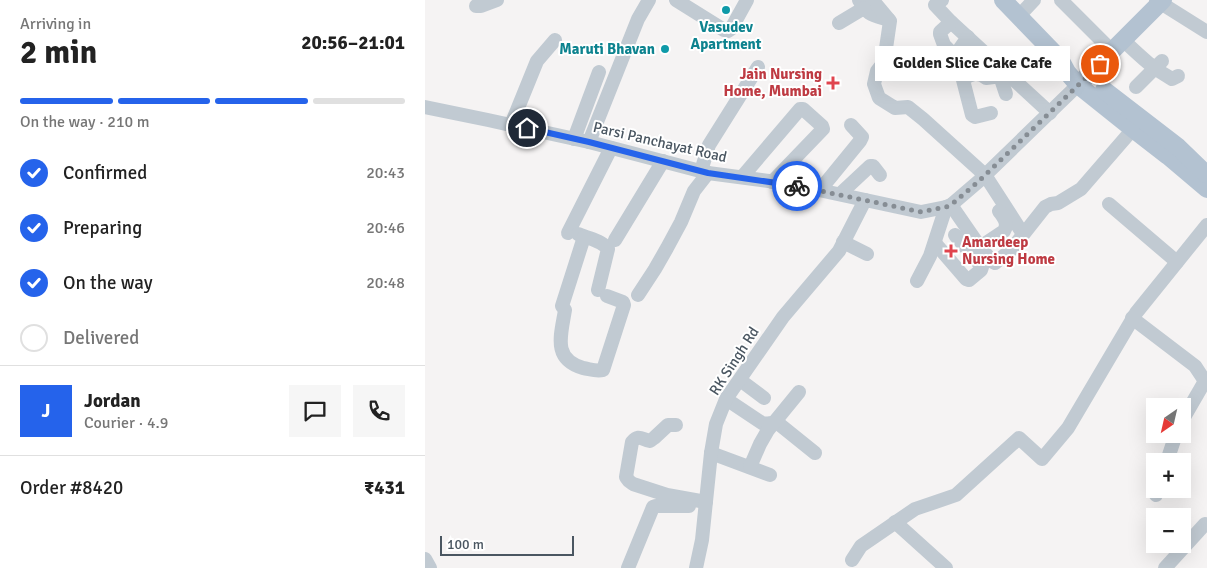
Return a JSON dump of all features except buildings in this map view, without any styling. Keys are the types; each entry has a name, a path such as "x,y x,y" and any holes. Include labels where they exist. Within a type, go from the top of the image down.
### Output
{"main road":[{"path":"1083,80 1160,1"},
{"path":"1015,7 1060,58 1074,63 1083,80 1133,129 1165,159 1200,182"},
{"path":"1083,80 1133,113 1178,147 1200,182"}],"street":[{"path":"589,142 638,19 649,0"},
{"path":"676,0 726,31 731,29 747,0"},
{"path":"1015,7 1034,0"},
{"path":"1061,0 1118,45 1149,65 1158,65 1172,79 1178,76"},
{"path":"476,6 493,1"},
{"path":"1160,1 1207,32"},
{"path":"937,2 951,22 968,37 1004,76 1049,112"},
{"path":"839,23 866,3 875,3 890,21 884,62 877,71 874,84 879,98 895,108 908,107 923,119 982,178 1023,234"},
{"path":"951,22 940,34 944,45 953,54 956,54 968,37"},
{"path":"511,125 537,61 555,40"},
{"path":"1136,87 1158,65"},
{"path":"638,295 667,248 705,172 709,144 758,67"},
{"path":"574,139 599,72"},
{"path":"991,113 975,117 972,115 963,80 978,73 986,78 1004,76"},
{"path":"1004,76 1006,94"},
{"name":"Parsi Panchayat Road","path":"425,107 589,142 705,172 820,190 921,212 949,206 982,178 1083,80"},
{"path":"742,177 800,109 803,108 823,126 823,129 772,182"},
{"path":"820,190 862,137 851,125"},
{"path":"949,206 980,247 995,263 1009,252 1045,207 1058,203 1081,189 1133,129"},
{"path":"585,237 562,306 565,310 560,344 562,353 574,365 598,372 603,370 624,305 623,302 603,293 608,249 605,245 585,237 569,232 611,148"},
{"path":"1149,152 1165,159"},
{"path":"615,240 663,161"},
{"path":"839,194 870,166 873,166 880,175"},
{"path":"980,247 1005,231 1007,224 989,196 982,178"},
{"path":"1200,182 1207,200"},
{"name":"RK Singh Rd","path":"696,568 702,540 716,424 726,399 783,317 839,251 865,200"},
{"path":"1109,204 1173,260"},
{"path":"917,281 927,263 949,206"},
{"path":"852,560 861,546 915,509 956,495 1019,438 1042,458 1068,428 1135,313 1207,215"},
{"path":"1173,260 1207,225"},
{"path":"935,242 966,279 969,280 982,267 955,235"},
{"path":"843,242 867,254"},
{"path":"1132,318 1195,366 1206,383 1191,406"},
{"path":"740,380 764,398"},
{"path":"750,467 760,444 773,422 799,392"},
{"path":"726,399 762,423 773,422 779,424 815,453"},
{"path":"676,425 668,425 650,441 638,437 635,438 632,442 627,477 633,484 706,505"},
{"path":"711,453 770,475"},
{"path":"628,568 654,507 706,505"},
{"path":"895,522 946,568"},
{"path":"1165,568 1205,524"},
{"path":"425,559 430,568"}],"way so far":[{"path":"797,186 921,212 951,205 979,181 1100,64"}],"place":[{"name":"Vasudev Apartment","path":"726,10"},
{"name":"Maruti Bhavan","path":"665,49"},
{"name":"Golden Slice Cake Cafe","path":"1100,64"},
{"name":"Jain Nursing Home, Mumbai","path":"833,83"},
{"name":"Amardeep Nursing Home","path":"951,251"}],"route":[{"path":"527,128 708,173 797,186"}]}
